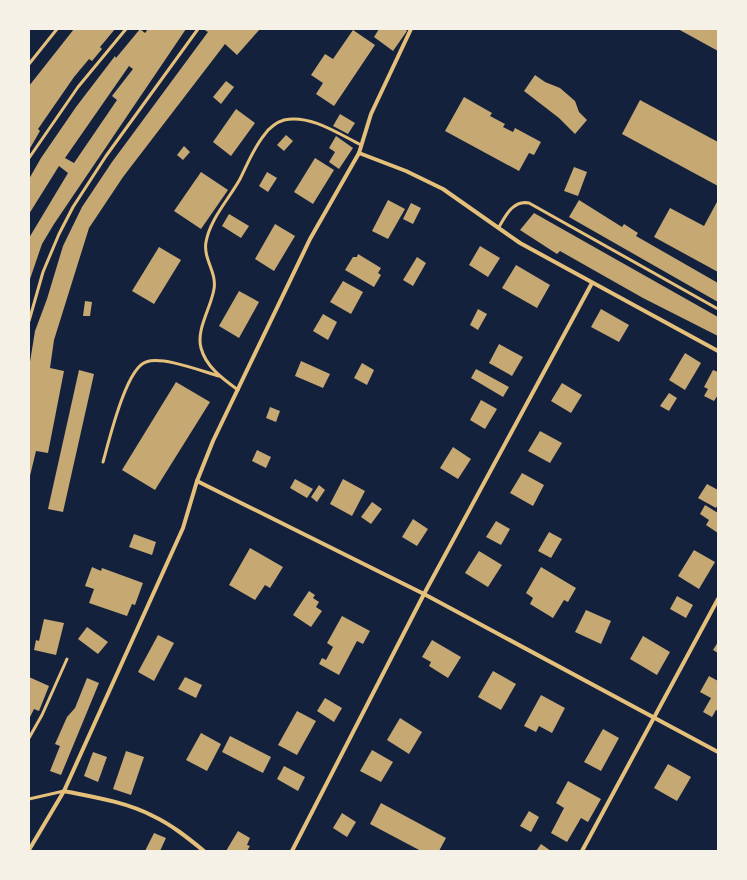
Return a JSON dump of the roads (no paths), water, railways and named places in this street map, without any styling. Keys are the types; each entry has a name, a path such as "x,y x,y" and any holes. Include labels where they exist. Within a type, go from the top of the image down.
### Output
{"street":[{"path":"29,850 64,791 183,528 197,481 213,441 310,239 358,153 372,114 411,29"},
{"path":"358,153 424,178 443,189 520,243 718,351"},
{"path":"292,851 424,594 592,283"},
{"path":"197,481 424,594 718,752"},
{"path":"582,851 718,598"},
{"path":"64,791 123,804 152,815 185,836 204,851"}],"lane":[{"path":"29,64 57,29"},
{"path":"29,158 78,87 126,29"},
{"path":"29,321 43,272 59,234 73,207 106,156 198,29"},
{"path":"238,390 220,376 208,363 201,348 200,340 215,280 206,252 206,244 207,236 216,217 240,179 255,148 266,132 276,123 289,119 304,121 323,127 361,145"},
{"path":"498,227 515,205 521,201 529,203 718,309"},
{"path":"103,462 126,388 135,370 142,364 148,361 162,362 220,376"},
{"path":"29,738 42,715 67,659"},
{"path":"29,799 64,791"}]}
